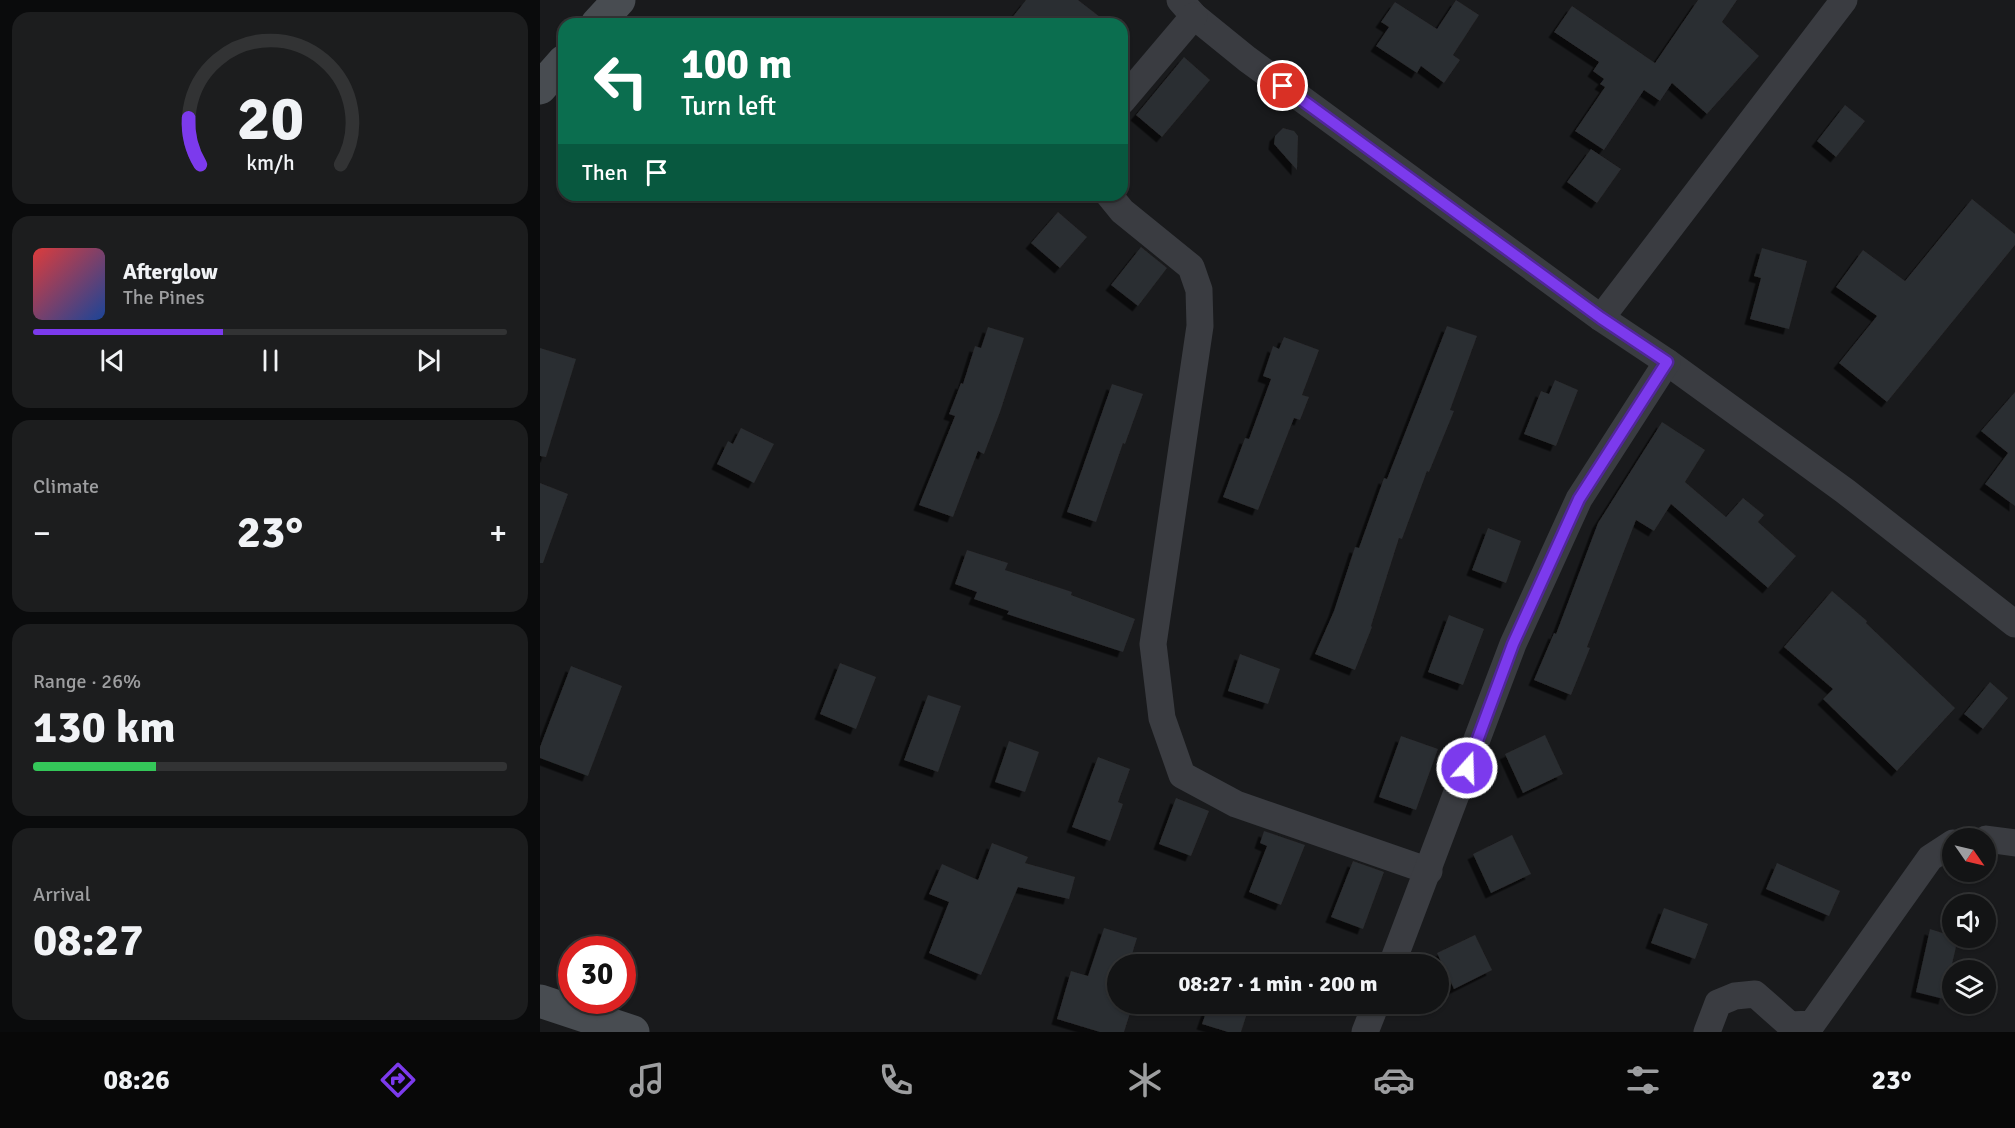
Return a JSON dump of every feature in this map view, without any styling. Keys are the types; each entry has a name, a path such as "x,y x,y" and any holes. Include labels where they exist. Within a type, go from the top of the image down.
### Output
{"street":[{"path":"602,18 619,0"},
{"path":"1601,318 1844,0"},
{"path":"1128,92 1187,8 1247,60 1601,318 1667,362 1845,491 2015,624"},
{"path":"540,88 558,68"},
{"path":"1114,201 1122,211 1191,267 1199,290 1200,326 1153,644 1162,718 1182,775 1236,804 1429,871"},
{"path":"1396,954 1513,644 1579,499 1667,362"},
{"path":"1996,840 2015,843"},
{"path":"1707,1032 1718,1004 1735,996 1755,994 1790,1025 1812,1023 1930,858 1942,850"},
{"path":"540,1001 633,1032"},
{"path":"1365,1032 1372,1014"}],"building":[{"path":"1026,0 1078,0 1101,18 1012,18"},
{"path":"1456,0 1479,15 1453,55 1460,60 1444,83 1421,66 1417,73 1376,46 1389,27 1381,22 1395,2 1437,29"},
{"path":"1698,0 1737,0 1722,22 1759,56 1707,114 1672,83 1660,101 1644,90 1604,150 1575,131 1605,87 1600,84 1604,79 1593,71 1599,62 1554,32 1572,6 1655,63"},
{"path":"1184,57 1210,80 1162,137 1136,115"},
{"path":"1845,105 1865,121 1836,157 1817,141"},
{"path":"1283,128 1294,131 1298,136 1297,170 1274,144 1275,136"},
{"path":"1591,149 1621,169 1597,203 1567,182"},
{"path":"1972,199 2015,234 2015,245 1887,402 1839,363 1877,316 1836,287 1863,250 1905,281"},
{"path":"1058,212 1087,237 1060,268 1031,243"},
{"path":"1141,247 1167,268 1138,306 1111,285"},
{"path":"1762,248 1807,261 1789,329 1750,319 1761,278 1754,276"},
{"path":"1447,326 1477,336 1450,410 1454,411 1429,472 1427,471 1402,539 1399,538 1372,627 1355,670 1315,654 1334,611 1355,547 1359,548 1384,478 1387,479"},
{"path":"988,327 1024,338 984,454 978,451 953,517 919,505 955,416 949,414 961,383 963,384 975,346 981,348"},
{"path":"1284,337 1319,350 1302,395 1309,397 1300,420 1294,418 1258,510 1223,497 1245,438 1249,439 1271,379 1263,376 1273,346 1279,349"},
{"path":"540,348 576,359 546,457 540,456"},
{"path":"1555,380 1578,390 1556,446 1524,434 1541,391 1549,394"},
{"path":"1112,384 1143,394 1125,444 1123,443 1096,522 1067,512"},
{"path":"2015,392 2015,506 1985,484 2008,453 1981,431"},
{"path":"1662,422 1705,450 1685,482 1726,517 1743,498 1764,515 1758,522 1796,556 1768,588 1671,504 1654,531 1636,520 1571,695 1534,680 1554,633 1556,634 1598,523"},
{"path":"741,428 774,444 754,483 717,464 728,441 733,444"},
{"path":"540,483 568,494 543,563 540,563"},
{"path":"1488,528 1521,541 1506,583 1472,570"},
{"path":"967,550 1008,563 1005,570 1072,592 1071,595 1135,619 1123,652 1007,614 1009,611 974,599 977,592 955,584"},
{"path":"1832,591 1867,621 1866,623 1955,708 1897,771 1823,699 1833,689 1784,647"},
{"path":"1449,615 1484,629 1463,685 1428,672"},
{"path":"1240,654 1280,669 1268,704 1228,691"},
{"path":"840,663 876,677 856,729 820,714"},
{"path":"571,666 622,686 588,776 540,758 540,747"},
{"path":"1990,682 2008,698 1983,729 1964,714"},
{"path":"928,695 961,706 938,772 904,760"},
{"path":"1545,735 1563,774 1523,793 1505,754"},
{"path":"1401,736 1438,749 1416,810 1379,797"},
{"path":"1009,741 1039,752 1025,792 995,782"},
{"path":"1098,757 1130,769 1118,802 1123,804 1110,841 1072,827"},
{"path":"1176,798 1209,811 1191,856 1159,844"},
{"path":"1264,831 1305,845 1281,905 1249,892 1267,846 1260,843"},
{"path":"1512,835 1531,874 1491,893 1473,854"},
{"path":"992,843 1028,857 1025,863 1075,877 1069,899 1018,887 981,975 929,953 949,902 929,894 942,864 978,880"},
{"path":"1353,861 1384,872 1363,929 1331,917"},
{"path":"1777,863 1840,891 1829,916 1766,889"},
{"path":"1664,908 1708,924 1695,959 1651,943"},
{"path":"1104,928 1137,938 1132,954 1107,954 1107,1014 1130,1014 1124,1032 1100,1032 1057,1019 1071,971 1088,976"},
{"path":"1930,929 1942,933 1942,948 1956,948 1953,960 1942,960 1942,998 1916,992"},
{"path":"1475,935 1492,970 1454,989 1449,978 1449,954 1437,953"},
{"path":"1206,1014 1247,1014 1241,1032 1228,1032 1202,1024"}],"route":[{"path":"1283,86 1601,318 1667,362 1579,499 1513,644 1467,768"}]}
